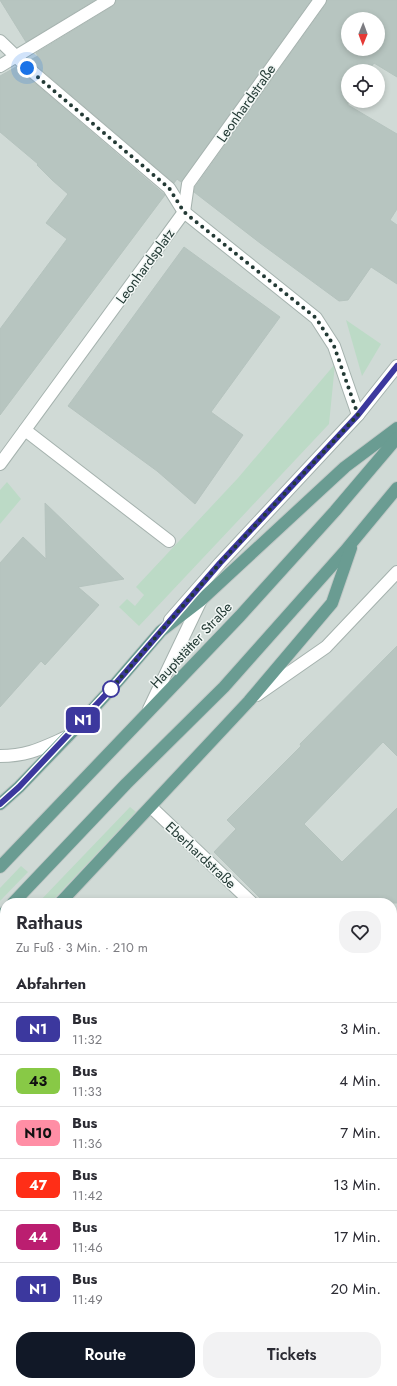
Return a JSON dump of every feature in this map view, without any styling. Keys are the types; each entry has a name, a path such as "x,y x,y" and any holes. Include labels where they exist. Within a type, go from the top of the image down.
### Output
{"main road":[{"path":"0,804 19,787 67,737 161,631 200,601 345,467 397,428"},
{"name":"Hauptstätter Straße","path":"0,868 240,616 310,539 397,438"},
{"path":"18,898 126,784 224,686 353,541 397,488"},
{"path":"65,898 249,700 332,603 353,541"}],"street":[{"path":"0,66 109,0"},
{"name":"Leonhardstraße","path":"184,212 188,184 320,0"},
{"path":"0,41 15,57 169,188 184,212 316,318 334,346 358,415"},
{"name":"Leonhardsplatz","path":"0,464 184,212"},
{"path":"161,631 220,563 358,415 397,366"},
{"path":"24,430 169,541"},
{"path":"147,714 200,601 220,563"},
{"path":"249,700 326,647 397,572"},
{"path":"0,756 13,756 35,752 67,737"},
{"name":"Eberhardstraße","path":"151,807 247,898"}],"shaded area":[{"path":"0,0 397,0 397,898 0,898"}],"green space":[{"path":"346,320 381,344 362,376"},
{"path":"335,364 329,424 139,626 119,607 127,599 135,606 144,595 136,587 238,478"},
{"path":"7,482 21,499 0,524 0,490"},
{"path":"130,807 136,812 55,898 43,898"},
{"path":"21,866 28,872 3,898 0,898 0,888"}],"building":[{"path":"0,0 95,0 26,42"},
{"path":"116,0 311,0 181,182 177,179 174,183 30,60 38,56 36,53 113,6"},
{"path":"327,0 397,0 397,77 385,70 385,64 341,64 341,108 353,108 397,134 397,209 390,220 397,225 397,284 371,267 348,300 339,301 194,192 195,187 326,4"},
{"path":"16,67 165,195 0,415 0,329 67,239 46,223 68,194 37,165 38,164 0,132 0,76"},
{"path":"184,247 280,317 211,412 243,435 195,504 157,471 68,406"},
{"path":"45,503 124,579 78,587 99,605 45,665 41,661 0,707 0,563 23,537 46,559"},
{"path":"397,646 397,756 383,742 304,824 342,862 397,808 397,898 260,898 214,852 236,829 227,820 301,746 300,744"}],"bus line":[{"name":"N1","path":"0,804 19,787 111,689 220,563 358,415 397,366"}],"route":[{"path":"27,68 169,188 184,212 316,318 334,346 358,415 220,563 111,689"}]}
